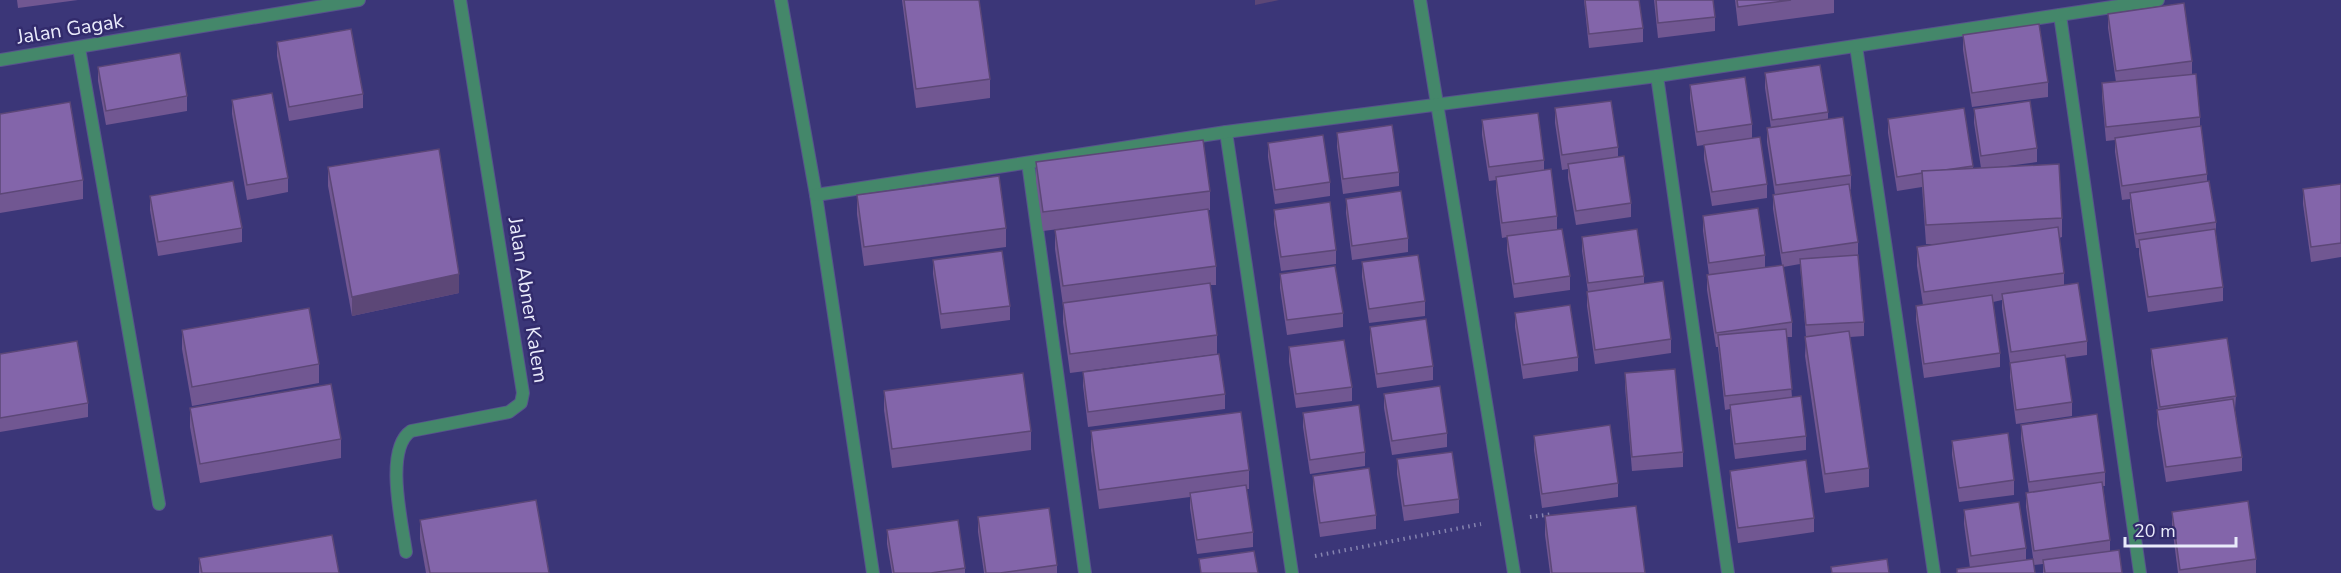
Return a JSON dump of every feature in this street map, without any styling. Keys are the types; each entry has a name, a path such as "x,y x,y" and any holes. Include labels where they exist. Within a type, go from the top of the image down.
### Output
{"street":[{"name":"Jalan Gagak","path":"0,60 359,0"},
{"name":"Jalan Abner Kalem","path":"406,552 396,464 404,435 411,431 509,412 521,403 523,393 460,0"},
{"path":"781,0 816,195 873,573"},
{"path":"1420,0 1435,105 1514,573"},
{"path":"816,195 1226,132 1658,76 2158,0"},
{"path":"2060,15 2140,573"},
{"path":"1856,46 1934,573"},
{"path":"79,48 159,504"},
{"path":"1658,76 1728,573"},
{"path":"1226,132 1291,567"},
{"path":"1028,163 1085,573"}],"path":[{"path":"1291,567 1506,520 1553,514"}],"building":[{"path":"904,0 979,0 990,79 916,89"},
{"path":"1585,0 1639,0 1643,28 1589,34"},
{"path":"1656,0 1713,0 1715,17 1658,23"},
{"path":"1737,0 1791,0 1738,7"},
{"path":"2184,3 2192,61 2116,71 2108,14"},
{"path":"2039,24 2048,82 1972,93 1963,35"},
{"path":"351,29 363,94 289,107 277,42"},
{"path":"180,53 187,96 106,111 98,67"},
{"path":"1820,65 1828,112 1772,120 1765,73"},
{"path":"2196,74 2200,117 2106,127 2102,83"},
{"path":"1745,77 1752,124 1697,132 1690,85"},
{"path":"272,93 288,178 247,185 232,100"},
{"path":"1611,101 1618,147 1562,155 1555,108"},
{"path":"2030,101 2037,148 1981,156 1974,109"},
{"path":"70,102 83,180 0,194 0,114"},
{"path":"1964,108 1973,166 1922,171 1922,173 1897,177 1888,119"},
{"path":"1538,113 1544,160 1489,167 1482,120"},
{"path":"1843,117 1851,175 1776,185 1767,128"},
{"path":"1392,125 1399,172 1343,179 1337,133"},
{"path":"2201,126 2207,174 2122,186 2115,138"},
{"path":"1323,135 1330,182 1275,190 1268,143"},
{"path":"1760,137 1767,184 1712,192 1704,145"},
{"path":"1203,140 1210,191 1043,212 1036,162"},
{"path":"439,149 459,274 352,297 328,167"},
{"path":"1624,156 1631,203 1576,211 1568,164"},
{"path":"2059,164 2062,218 1926,225 1922,171"},
{"path":"1551,169 1557,216 1502,223 1496,177"},
{"path":"999,176 1006,228 864,247 857,195"},
{"path":"233,181 242,228 158,242 150,196"},
{"path":"2209,181 2216,222 2136,234 2130,193"},
{"path":"1849,184 1858,242 1782,253 1773,195"},
{"path":"2341,184 2341,243 2311,247 2303,189"},
{"path":"1401,191 1408,238 1352,246 1346,199"},
{"path":"1330,202 1336,250 1281,257 1274,210"},
{"path":"1758,208 1765,255 1709,263 1703,216"},
{"path":"1208,209 1216,266 1063,286 1055,230"},
{"path":"2058,227 2064,273 1924,292 1917,247"},
{"path":"1562,229 1570,276 1514,284 1507,236"},
{"path":"1637,229 1644,276 1588,283 1582,237"},
{"path":"2215,229 2223,287 2148,297 2139,240"},
{"path":"1002,251 1010,306 941,314 933,260"},
{"path":"1418,255 1425,301 1369,309 1362,262"},
{"path":"1858,255 1864,322 1806,325 1800,259"},
{"path":"1783,265 1792,322 1716,333 1707,275"},
{"path":"1335,266 1343,313 1287,320 1280,274"},
{"path":"1663,281 1671,339 1595,350 1587,292"},
{"path":"1210,283 1217,335 1070,354 1063,303"},
{"path":"2078,283 2087,341 2011,352 2002,294"},
{"path":"1992,295 2000,353 1924,364 1916,306"},
{"path":"1570,305 1578,357 1523,365 1515,313"},
{"path":"309,308 319,364 192,387 182,330"},
{"path":"1426,319 1433,366 1377,374 1370,327"},
{"path":"1786,329 1792,389 1725,396 1718,335"},
{"path":"1849,331 1869,468 1825,474 1805,337"},
{"path":"2227,338 2236,396 2160,407 2151,349"},
{"path":"1344,340 1352,387 1296,394 1289,347"},
{"path":"77,341 88,403 0,418 0,354"},
{"path":"1219,354 1225,394 1088,412 1083,372"},
{"path":"2065,355 2072,402 2016,410 2010,363"},
{"path":"1675,369 1683,452 1632,457 1625,373"},
{"path":"1023,373 1031,431 892,449 884,391"},
{"path":"331,384 341,439 200,464 190,408"},
{"path":"1440,386 1447,433 1392,441 1384,394"},
{"path":"1801,396 1806,436 1735,444 1730,405"},
{"path":"2233,399 2242,457 2166,467 2157,410"},
{"path":"1359,405 1365,452 1310,460 1303,413"},
{"path":"1241,412 1249,470 1099,490 1091,431"},
{"path":"2097,414 2105,472 2029,482 2021,425"},
{"path":"1610,425 1618,483 1542,494 1534,436"},
{"path":"2008,433 2014,480 1959,488 1952,441"},
{"path":"1452,452 1459,499 1404,506 1397,459"},
{"path":"1806,460 1814,518 1738,528 1730,471"},
{"path":"1369,468 1376,515 1320,523 1313,476"},
{"path":"2102,482 2110,540 2034,551 2026,493"},
{"path":"1246,485 1253,532 1197,540 1190,493"},
{"path":"536,500 549,573 430,573 420,520"},
{"path":"2248,501 2256,559 2180,570 2172,512"},
{"path":"2019,502 2026,548 1971,556 1964,510"},
{"path":"1636,506 1645,573 1552,573 1545,516"},
{"path":"1049,508 1057,565 986,573 978,517"},
{"path":"958,520 965,568 931,573 894,573 887,530"},
{"path":"332,535 339,573 202,573 199,558"},
{"path":"2119,550 2122,573 2045,573 2043,560"},
{"path":"1254,551 1258,573 1201,573 1199,559"},
{"path":"1887,559 1889,573 1832,573 1831,567"},
{"path":"2033,559 2035,573 1957,573 1957,569"}]}
